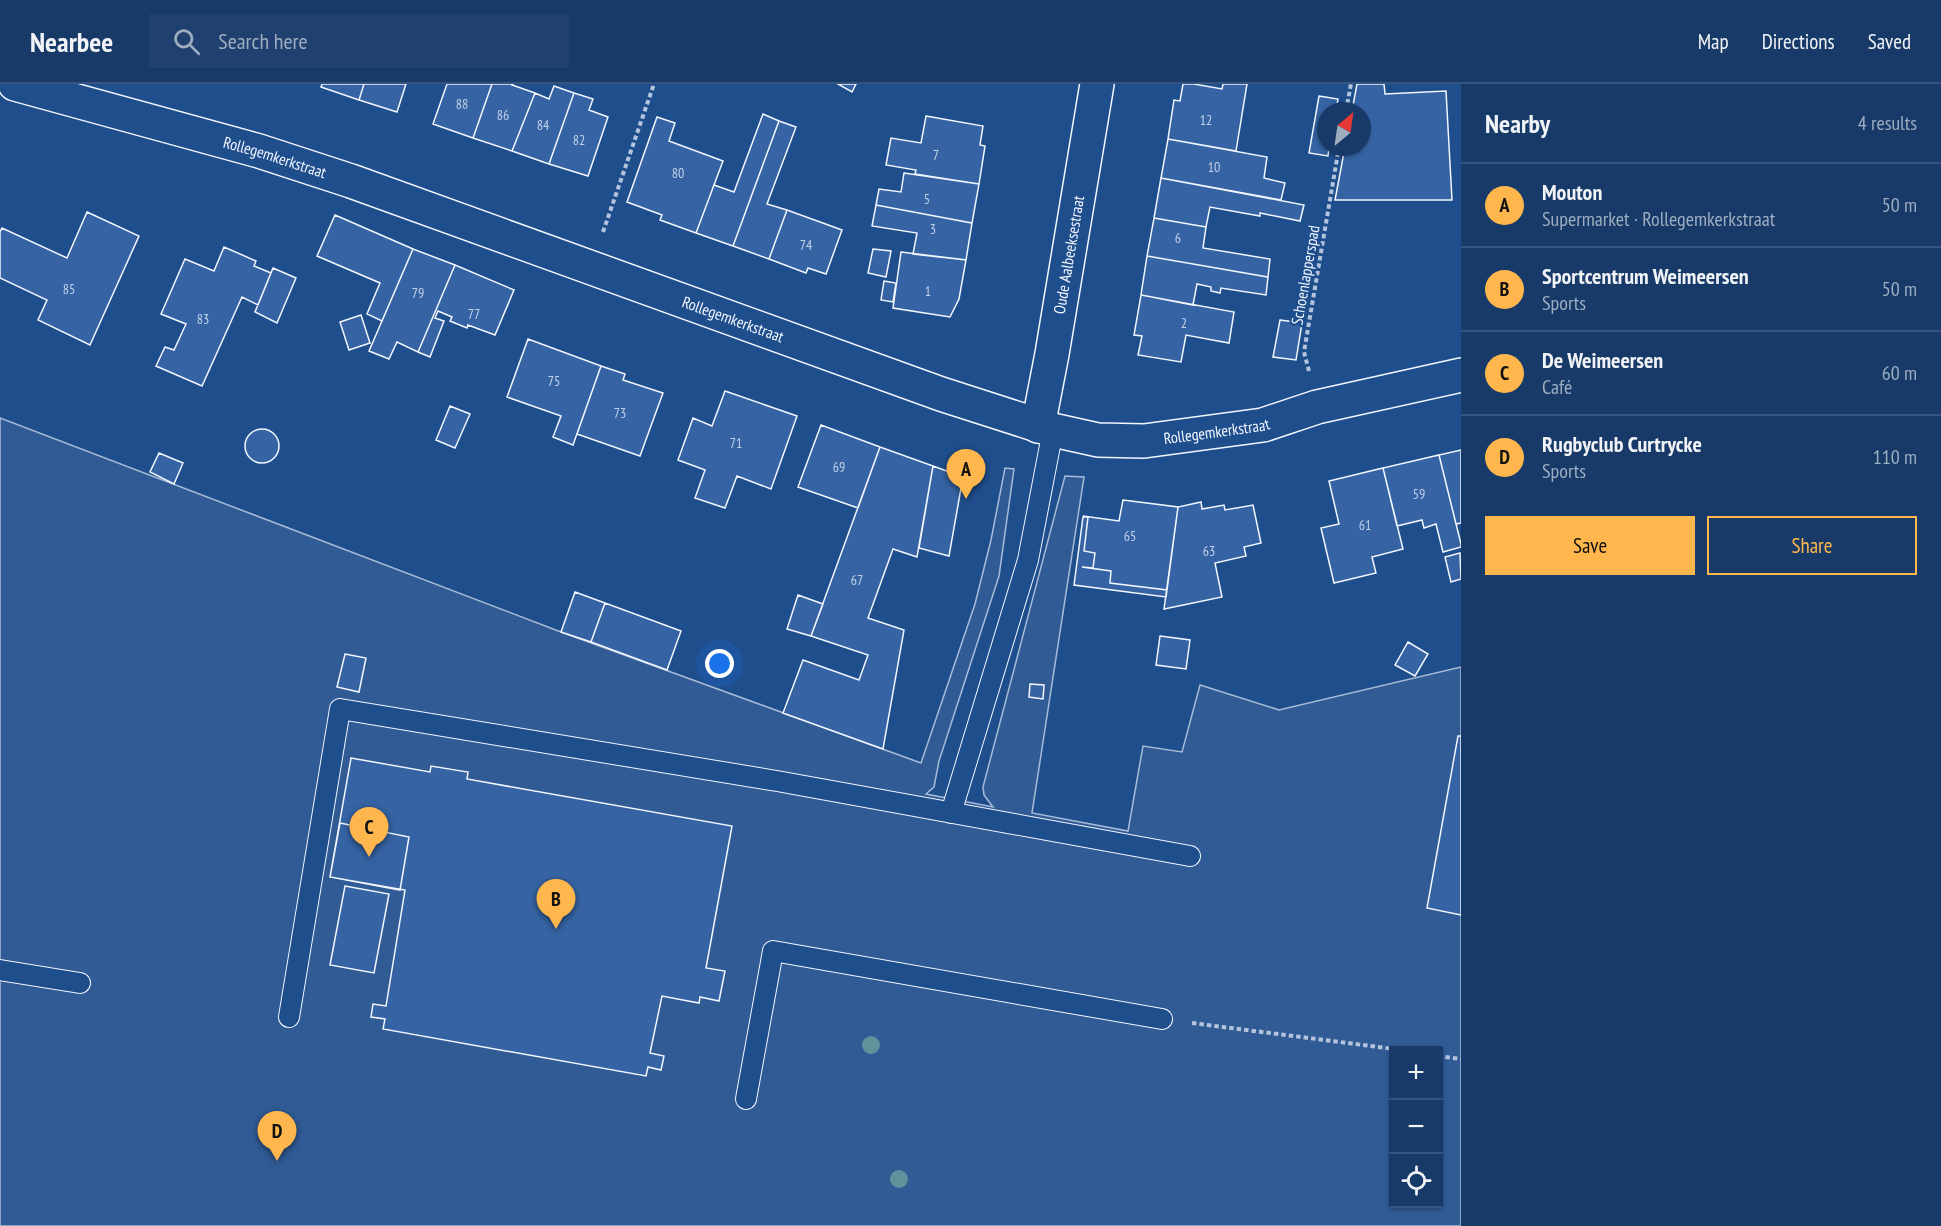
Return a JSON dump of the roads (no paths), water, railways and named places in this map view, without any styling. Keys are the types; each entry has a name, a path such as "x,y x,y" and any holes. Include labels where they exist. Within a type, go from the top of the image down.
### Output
{"street":[{"name":"Rollegemkerkstraat","path":"15,84 320,171 930,390 1046,428 1098,440 1144,441 1263,424 1317,406 1461,375"},
{"name":"Oude Aalbeeksestraat","path":"1046,428 1052,354 1097,84"}],"lane":[{"path":"951,813 1028,560 1046,428"},
{"path":"289,1017 340,709 777,781 1190,856"},
{"path":"746,1099 773,951 1162,1019"},
{"path":"0,970 80,983"}],"place":[{"name":"Mouton","path":"966,499"},
{"name":"De Weimeersen","path":"369,857"},
{"name":"Sportcentrum Weimeersen","path":"556,929"},
{"name":"Rugbyclub Curtrycke","path":"277,1161"}]}
